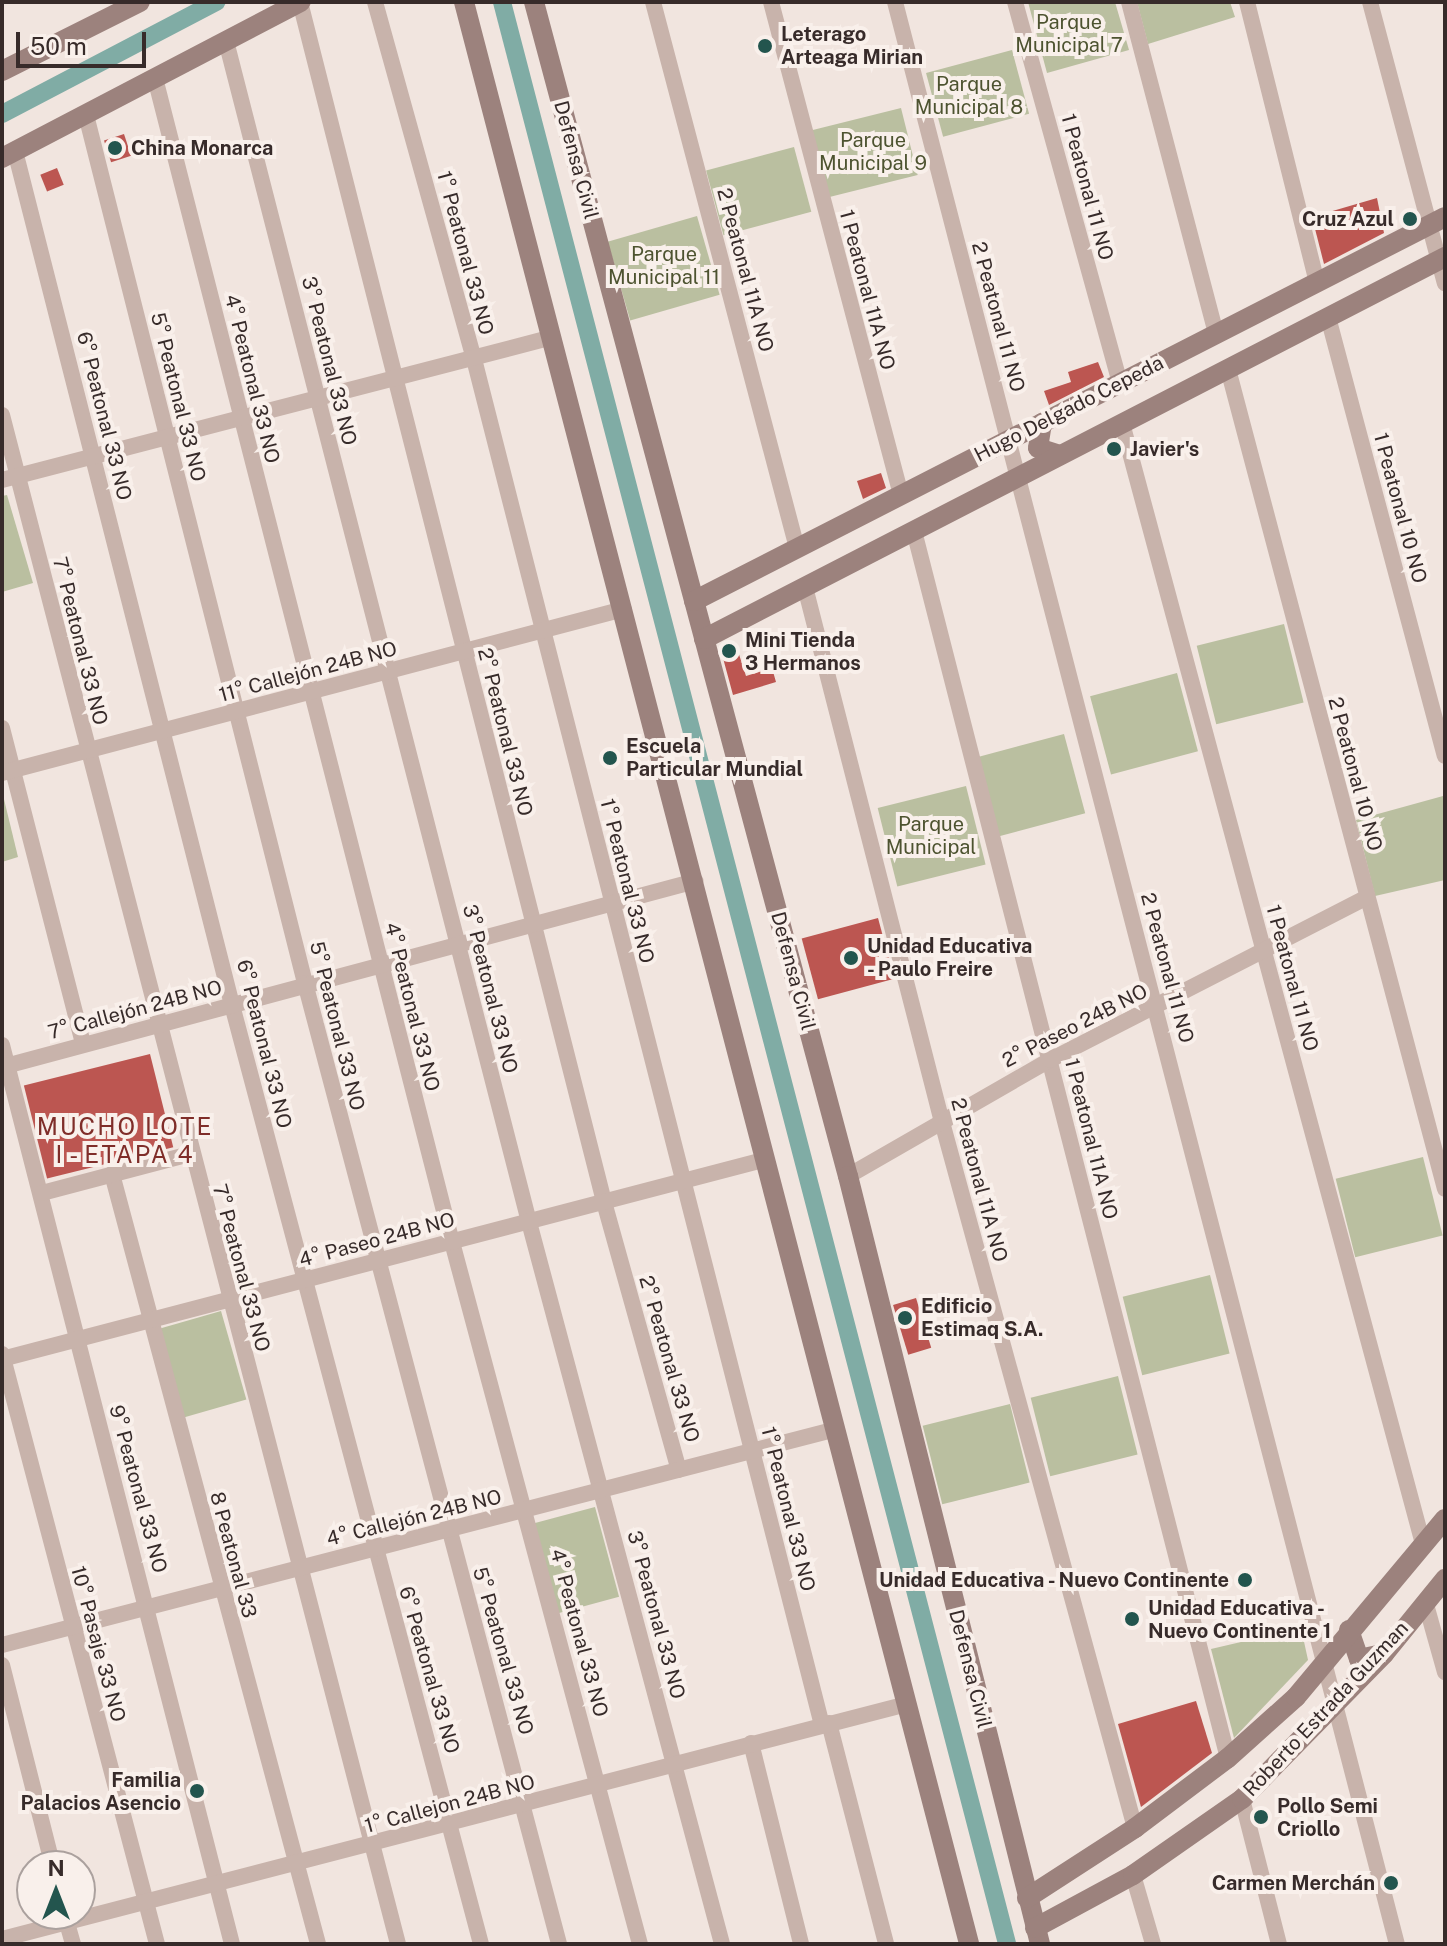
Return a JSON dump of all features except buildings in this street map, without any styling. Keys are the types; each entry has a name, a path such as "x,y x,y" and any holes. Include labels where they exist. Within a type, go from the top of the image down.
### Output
{"street":[{"path":"2,71 140,2"},
{"path":"9,155 300,2"},
{"name":"2° Peatonal 33 NO","path":"300,2 604,1202 679,1470"},
{"name":"1° Peatonal 33 NO","path":"375,2 474,359 683,1182 886,1944"},
{"path":"464,2 969,1944"},
{"name":"Defensa Civil","path":"534,2 848,1176 1037,1936"},
{"name":"2 Peatonal 11A NO","path":"653,2 797,548"},
{"name":"1 Peatonal 11A NO","path":"771,2 901,495"},
{"name":"2 Peatonal 11 NO","path":"895,2 1326,1660 1327,1712 1397,1944"},
{"name":"1 Peatonal 11 NO","path":"1015,2 1120,383"},
{"path":"1129,2 1216,333"},
{"path":"1247,2 1317,283"},
{"path":"1370,2 1437,222 1445,283"},
{"name":"3° Peatonal 33 NO","path":"226,41 529,1222 603,1489 722,1944"},
{"name":"4° Peatonal 33 NO","path":"155,78 380,965 640,1944"},
{"name":"5° Peatonal 33 NO","path":"86,115 305,983 448,1529 525,1804 559,1944"},
{"name":"6° Peatonal 33 NO","path":"9,155 93,457 232,1005 374,1549 452,1824 481,1944"},
{"name":"Hugo Delgado Cepeda","path":"694,601 1437,222"},
{"path":"1392,247 1410,261 1406,277"},
{"name":"Hugo Delgado Cepeda","path":"704,639 1442,259"},
{"name":"1 Peatonal 10 NO","path":"1328,317 1445,756"},
{"path":"10,478 553,337"},
{"name":"2 Peatonal 10 NO","path":"1228,369 1445,1189"},
{"name":"7° Peatonal 33 NO","path":"2,415 10,478 87,751 398,1944"},
{"path":"1042,423 1038,448 1060,455"},
{"name":"1 Peatonal 11 NO","path":"1122,423 1423,1544"},
{"path":"970,460 991,469 992,484 985,494"},
{"name":"1 Peatonal 11A NO","path":"914,531 1228,1758"},
{"name":"2 Peatonal 11A NO","path":"805,587 942,1122 1135,1828"},
{"name":"11° Callejón 24B NO","path":"8,772 624,609"},
{"path":"2,728 8,772 83,1044"},
{"name":"7° Callejón 24B NO","path":"4,1066 695,881"},
{"name":"2° Paseo 24B NO","path":"848,1176 1050,1060 1367,897"},
{"name":"9° Peatonal 33 NO","path":"2,1045 4,1066 42,1193 76,1339 149,1607 232,1944"},
{"path":"42,1193 190,1154"},
{"name":"4° Paseo 24B NO","path":"2,1357 763,1160"},
{"name":"8 Peatonal 33","path":"112,1174 220,1588 318,1944"},
{"name":"10° Pasaje 33 NO","path":"2,1357 157,1944"},
{"name":"4° Callejón 24B NO","path":"2,1645 836,1429"},
{"name":"Roberto Estrada Guzman","path":"1027,1898 1135,1828 1228,1758 1296,1697 1445,1519"},
{"name":"Roberto Estrada Guzman","path":"1037,1936 1133,1875 1242,1799 1384,1654 1445,1579"},
{"path":"1425,1601 1445,1672"},
{"path":"1349,1630 1359,1659 1384,1654"},
{"path":"2,1665 49,1850"},
{"path":"1296,1697 1307,1694 1317,1699 1327,1712"},
{"name":"1° Callejon 24B NO","path":"96,1912 371,1845 907,1704"},
{"path":"751,1743 801,1944"},
{"path":"1242,1799 1279,1944"},
{"path":"1133,1875 1153,1944"},
{"name":"1° Callejon 24B NO","path":"2,1939 29,1930"}],"green space":[{"name":"Parque Municipal 7","path":"1028,2 1115,2 1129,50 1047,73"},
{"path":"1137,2 1230,2 1235,17 1148,44"},
{"name":"Parque Municipal 8","path":"1012,50 1029,114 943,137 926,73"},
{"name":"Parque Municipal 9","path":"901,108 918,175 826,198 810,131"},
{"path":"794,147 811,212 723,235 706,171"},
{"name":"Parque Municipal 11","path":"697,216 720,295 630,320 608,242"},
{"path":"7,495 33,583 2,592 2,496"},
{"path":"1284,624 1304,703 1216,724 1197,646"},
{"path":"1177,673 1198,751 1111,775 1090,696"},
{"name":"Parque Municipal","path":"1064,734 1085,813 997,837 976,758"},
{"name":"Parque Municipal","path":"966,786 986,865 897,887 878,808"},
{"path":"2,791 18,857 2,862"},
{"path":"1443,796 1445,880 1375,896 1356,820"},
{"path":"1423,1157 1443,1236 1355,1257 1336,1179"},
{"path":"1210,1275 1230,1354 1142,1375 1123,1297"},
{"path":"221,1311 246,1399 182,1418 157,1329"},
{"path":"1118,1376 1138,1455 1050,1476 1031,1398"},
{"path":"1010,1404 1030,1483 942,1504 923,1426"},
{"path":"595,1507 619,1597 557,1613 533,1524"},
{"path":"1301,1628 1308,1660 1234,1738 1211,1649"}],"waterway":[{"path":"2,114 216,2"},
{"path":"502,2 1007,1944"}],"place":[{"name":"Leterago Arteaga Mirian","path":"765,46"},
{"name":"China Monarca","path":"115,148"},
{"name":"Cruz Azul","path":"1410,219"},
{"name":"Javier's","path":"1114,449"},
{"name":"Mini Tienda 3 Hermanos","path":"729,651"},
{"name":"Escuela Particular Mundial","path":"610,758"},
{"name":"Unidad Educativa - Paulo Freire","path":"851,958"},
{"name":"Edificio Estimaq S.A.","path":"905,1318"},
{"name":"Unidad Educativa - Nuevo Continente","path":"1245,1580"},
{"name":"Unidad Educativa - Nuevo Continente 1","path":"1132,1619"},
{"name":"Familia Palacios Asencio","path":"197,1791"},
{"name":"Pollo Semi Criollo","path":"1261,1817"},
{"name":"Carmen Merchán","path":"1391,1883"}],"district":[{"name":"MUCHO LOTE I - ETAPA 4","path":"125,1141"}]}
